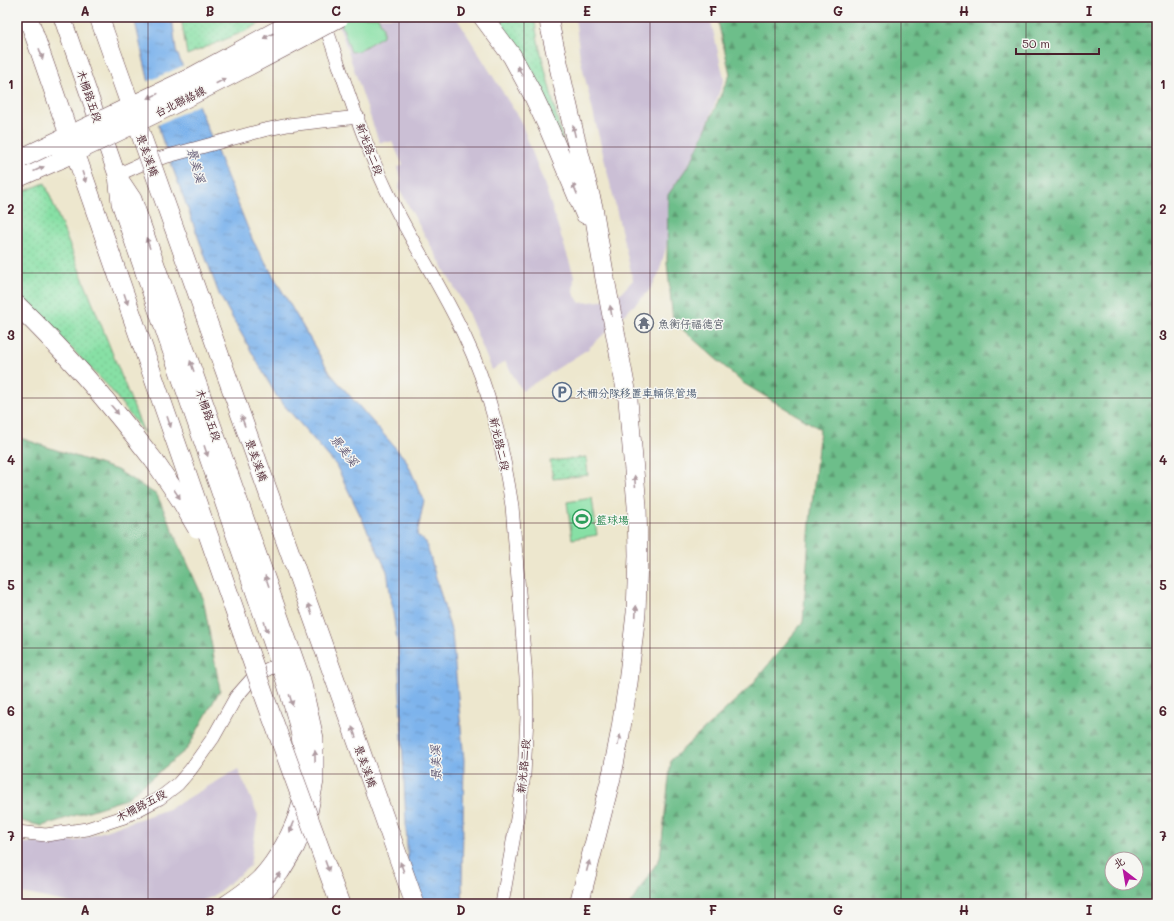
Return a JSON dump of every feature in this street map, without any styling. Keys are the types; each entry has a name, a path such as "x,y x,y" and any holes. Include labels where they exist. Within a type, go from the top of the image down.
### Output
{"highway":[{"path":"28,17 265,698 340,904"},
{"name":"景美溪橋","path":"99,17 415,904"},
{"name":"台北聯絡線","path":"20,159 188,79 302,17"},
{"name":"台北聯絡線","path":"17,178 60,159 224,79 340,17"},
{"path":"483,17 512,56 549,129 584,212 605,279"},
{"path":"549,17 574,133 593,207 629,408 637,506 636,606 628,683 620,734 605,803 579,904"},
{"path":"17,305 60,348 119,415 155,462 180,499 205,542 265,698"},
{"path":"17,320 65,358 90,381"}],"main road":[{"name":"木柵路五段","path":"62,17 123,172 120,203 286,660 291,702 300,737 303,768 300,806 284,844 274,861 246,890 226,904"},
{"name":"木柵路五段","path":"248,904 265,891 281,872 296,847 308,818 315,781 315,738 304,686 286,660"}],"street":[{"name":"新光路二段","path":"322,17 375,164 388,194 450,306 473,355 482,378 493,415 508,482 512,506 526,678 527,717 524,775 502,904"},
{"path":"123,172 146,162 248,134 288,125 358,117"},
{"name":"木柵路五段","path":"17,832 46,835 86,829 124,817 160,798 178,784 191,769 213,738 236,696 251,680 286,660"}],"shaded area":[{"path":"336,17 456,17 520,120 543,180 574,276 573,293 580,303 600,301 622,292 633,280 580,57 575,17 710,17 724,79 678,205 658,276 649,291 588,349 522,391 505,361 492,370 466,308 399,188 401,178 397,168 403,165 392,142 379,142"},
{"path":"238,769 258,815 250,866 212,897 193,904 75,904 17,892 17,843 76,841 171,808"}],"green space":[{"path":"181,17 271,17 248,30 187,55"},
{"path":"339,17 378,17 383,27 383,36 358,51 351,52"},
{"path":"493,17 534,17 538,41 564,146"},
{"path":"717,17 1157,17 1157,904 630,904 660,858 671,760 750,687 803,622 810,522 820,429 743,383 673,321 667,262 668,195 692,160 730,74"},
{"path":"17,110 25,142 17,145"},
{"path":"45,183 144,433 108,386 17,296 17,194"},
{"path":"17,437 117,470 157,495 203,598 220,690 187,749 126,799 42,826 17,820"},
{"path":"586,457 588,475 553,479 550,461"},
{"name":"籃球場","path":"592,498 597,535 572,539 567,502"}],"water":[{"name":"景美溪","path":"134,17 172,17 176,50 253,241 330,373 406,460 424,500 417,535 426,542 452,634 464,760 463,904 404,904 408,869 398,647 387,571 336,465 277,397 219,294 161,136"}],"pier":[{"path":"184,65 200,104 156,126 147,82"}],"place":[{"name":"魚衡仔福德宮","path":"644,323"},
{"name":"木柵分隊移置車輛保管場","path":"562,392"},
{"name":"籃球場","path":"582,519"}]}
